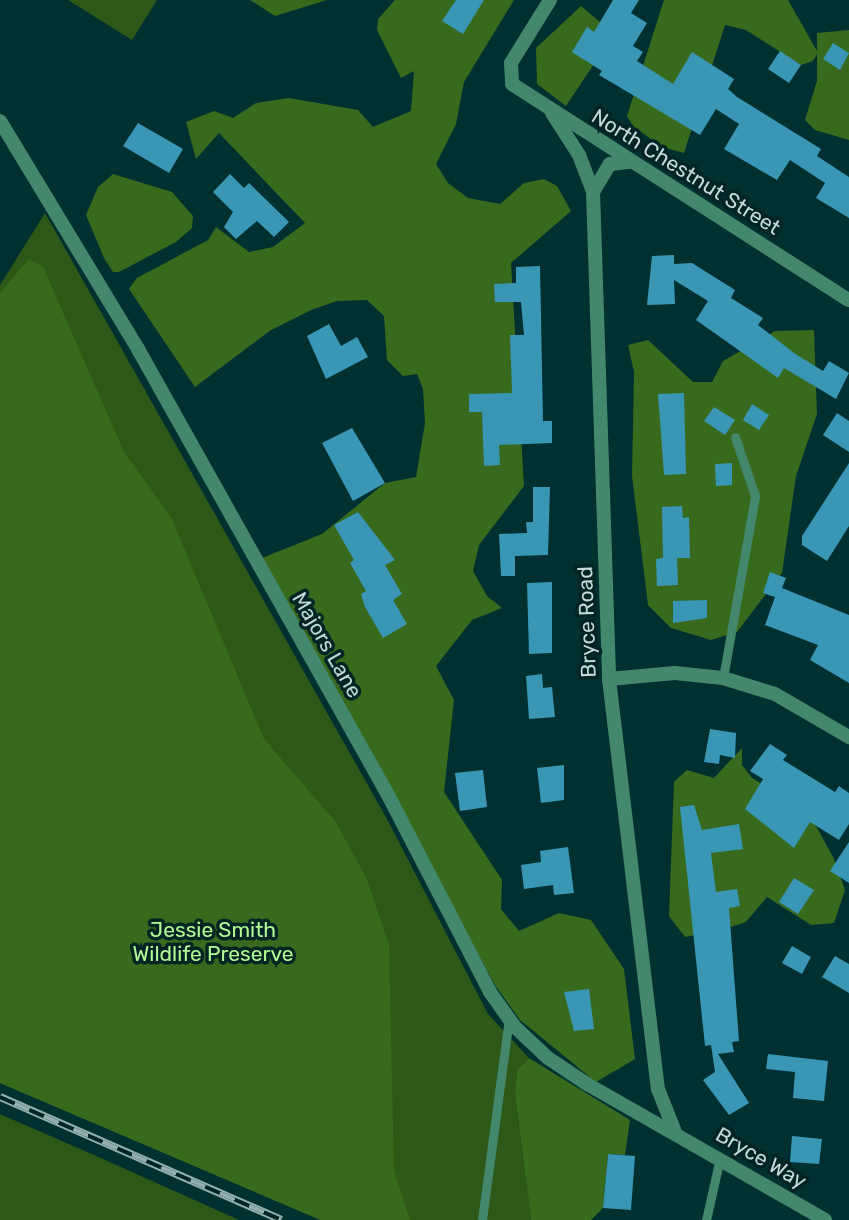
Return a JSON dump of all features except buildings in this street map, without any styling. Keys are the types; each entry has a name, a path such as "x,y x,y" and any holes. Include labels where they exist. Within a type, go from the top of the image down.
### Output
{"street":[{"name":"North Chestnut Street","path":"550,0 508,74 512,85 849,300"},
{"name":"Bryce Road","path":"552,113 579,155 593,192 609,678 658,1089 675,1132"},
{"name":"Majors Lane","path":"0,121 138,349 509,1018 548,1058 675,1132"},
{"path":"593,192 610,164 631,162"},
{"path":"609,678 675,673 723,678 775,694 849,737"},
{"name":"Bryce Way","path":"675,1132 825,1220"}],"lane":[{"path":"723,678 755,496 735,437"},
{"path":"482,1220 509,1018"},
{"path":"706,1220 720,1158"}],"green space":[{"path":"68,0 157,0 132,40"},
{"path":"250,0 327,0 275,16"},
{"path":"395,0 514,0 464,82 456,124 436,164 448,183 468,198 500,204 524,183 544,179 557,186 571,211 511,263 524,486 479,545 473,571 487,596 502,608 472,620 436,666 454,700 444,792 502,880 501,909 519,931 559,913 591,920 624,969 635,1059 596,1082 520,1020 495,985 262,558 322,534 385,483 416,477 425,423 423,389 417,374 403,376 387,360 384,316 367,300 337,301 311,310 271,330 195,387 129,289 137,278 208,240 216,227 249,252 273,247 305,223 219,133 196,159 186,122 214,111 233,118 256,103 289,98 358,110 373,127 411,111 414,71 401,78 377,30 378,19"},
{"path":"664,0 788,0 817,51 817,33 849,30 849,140 815,130 805,120 817,81 817,54 813,61 801,65 746,30 725,25 684,153 662,147 633,126 627,116"},
{"path":"581,6 614,34 566,106 537,84 536,48"},
{"path":"113,174 172,192 193,216 192,228 176,242 119,272 113,272 104,258 86,215 98,187"},
{"name":"Jessie Smith Wildlife Preserve","path":"45,213 387,819 488,1014 529,1058 517,1070 515,1094 531,1220 320,1220 0,1083 0,285"},
{"name":"Jessie Smith Wildlife Preserve","path":"29,259 43,267 124,452 171,517 264,739 335,821 366,877 389,945 394,1171 410,1220 321,1220 0,1083 0,293"},
{"path":"814,330 817,414 796,476 782,573 737,632 711,640 671,628 648,605 632,476 634,372 628,345 648,340 693,382 712,382 723,361 775,331"},
{"path":"742,748 742,765 752,778 809,813 833,857 845,890 834,923 811,925 767,897 746,922 722,930 685,937 669,916 674,782 687,770 714,778"},
{"path":"529,1058 630,1120 625,1155 608,1154 603,1208 591,1220 531,1220 515,1094 517,1070"},
{"path":"0,1114 103,1159 239,1220 0,1220"}],"railway":[{"path":"0,1097 281,1220"}]}
